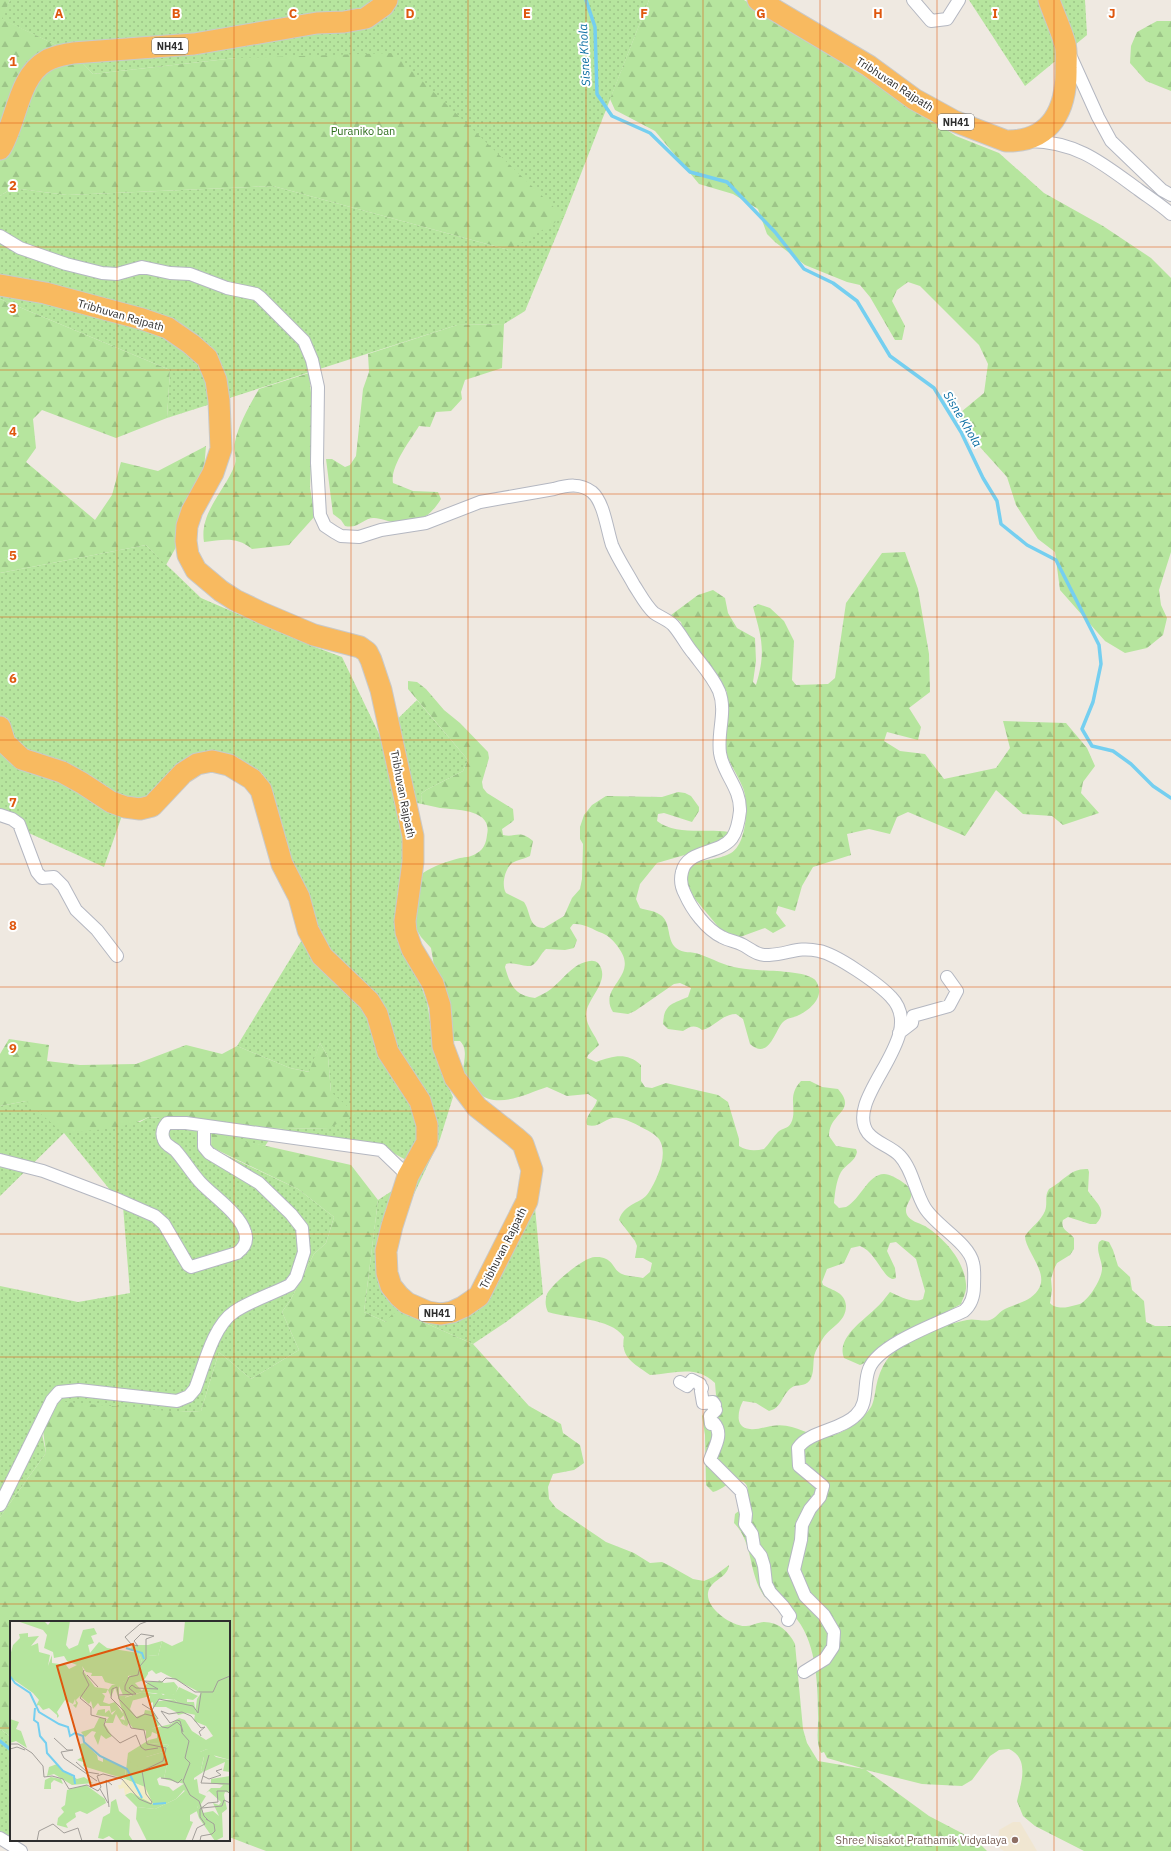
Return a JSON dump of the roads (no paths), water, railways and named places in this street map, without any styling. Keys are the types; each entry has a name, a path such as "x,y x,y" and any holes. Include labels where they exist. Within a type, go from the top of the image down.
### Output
{"highway":[{"name":"NH41","path":"0,149 6,141 19,96 44,61 54,57 72,53 194,44 317,22 344,22 366,18 383,6 387,0"},
{"name":"Tribhuvan Rajpath","path":"758,0 869,66 914,99 954,121 1006,141 1016,141 1040,132 1055,121 1061,108 1066,82 1066,45 1049,0"},
{"name":"Tribhuvan Rajpath","path":"0,285 45,293 142,319 168,328 192,344 206,358 216,380 219,401 221,449 213,473 192,511 187,526 186,541 188,555 196,570 215,586 236,600 262,613 314,635 360,647 367,652 371,660 381,690 413,836 413,862 405,921 406,932 412,949 433,984 440,1006 443,1046 455,1078 476,1107 523,1144 532,1170 527,1201 479,1296 463,1307 452,1312 441,1314 419,1310 398,1296 391,1286 387,1273 386,1251 392,1226 408,1176 427,1142 427,1125 420,1101 388,1052 377,1014 369,1001 322,956 308,930 299,897 282,864 261,790 252,779 229,765 212,761 197,764 183,773 152,806 140,809 126,807 111,802 62,772 22,759 5,743 0,727"}],"street":[{"path":"913,0 931,21 947,18 959,0"},
{"path":"1066,45 1098,117 1111,141 1167,193 1156,201"},
{"path":"1016,141 1044,141 1060,144 1096,158 1156,201 1171,214"},
{"path":"0,236 20,248 66,264 102,273 117,274 142,267 170,273 190,274 226,288 256,294 260,297 304,341 312,360 318,387 316,463 320,515 325,526 341,536 359,537 381,530 426,523 480,502 554,489 566,485 581,486 593,493 599,502 613,546 644,600 653,612 672,624 703,666 720,693 722,708 720,754 723,763 735,785 740,805 740,814 738,825 732,839 718,848 689,860 684,866 681,884 692,907 715,933 745,946 761,955 772,955 792,950 810,949 829,953 890,995 898,1006 902,1018 899,1033 893,1050 868,1101 864,1114 864,1124 872,1137 894,1151 903,1159 926,1210 969,1253 973,1263 974,1292 971,1303 964,1311 904,1339 877,1357 868,1369 865,1395 860,1411 848,1421 806,1441 798,1448 799,1466 823,1486 820,1497 810,1508 802,1525 802,1540 794,1570 805,1596 824,1615 834,1632 833,1647 825,1659 804,1672"},
{"path":"0,816 12,819 19,824 37,872 42,878 54,877 63,886 76,910 97,930 117,956"},
{"path":"899,1033 912,1023 913,1016 949,1006 957,991 947,977"},
{"path":"0,1160 57,1176 156,1216 164,1224 188,1265 194,1267 237,1253 244,1248 246,1244 245,1232 236,1218 200,1182 175,1150 164,1141 162,1134 167,1123 186,1123 204,1127 381,1150 408,1176"},
{"path":"0,1505 52,1400 59,1392 79,1390 177,1401 189,1396 195,1389 218,1330 224,1321 233,1312 290,1285 296,1277 304,1252 302,1228 291,1214 259,1183 208,1153 204,1147 204,1127"},
{"path":"680,1382 687,1386 692,1380 700,1384 702,1388 703,1403 713,1402 715,1404 714,1410 716,1410 710,1416 710,1420 711,1424 714,1422 719,1433 710,1460 741,1491 746,1514 745,1524 752,1534 754,1547 761,1556 766,1584 770,1592 790,1616 788,1620"},
{"path":"0,1838 21,1851"}],"waterway":[{"name":"Sisne Khola","path":"586,0 595,27 597,94 612,116 650,133 690,172 727,182 775,232 804,269 833,283 857,301 890,356 934,388 961,432 983,478 997,501 1001,524 1027,545 1056,560 1099,645 1101,664 1093,702 1082,729 1092,746 1113,751 1131,764 1153,786 1171,798"},
{"path":"0,1741 10,1749"}],"place":[{"name":"Shree Nisakot Prathamik Vidyalaya","path":"1015,1840"}],"park label":[{"name":"Puraniko ban","path":"363,131"}]}
